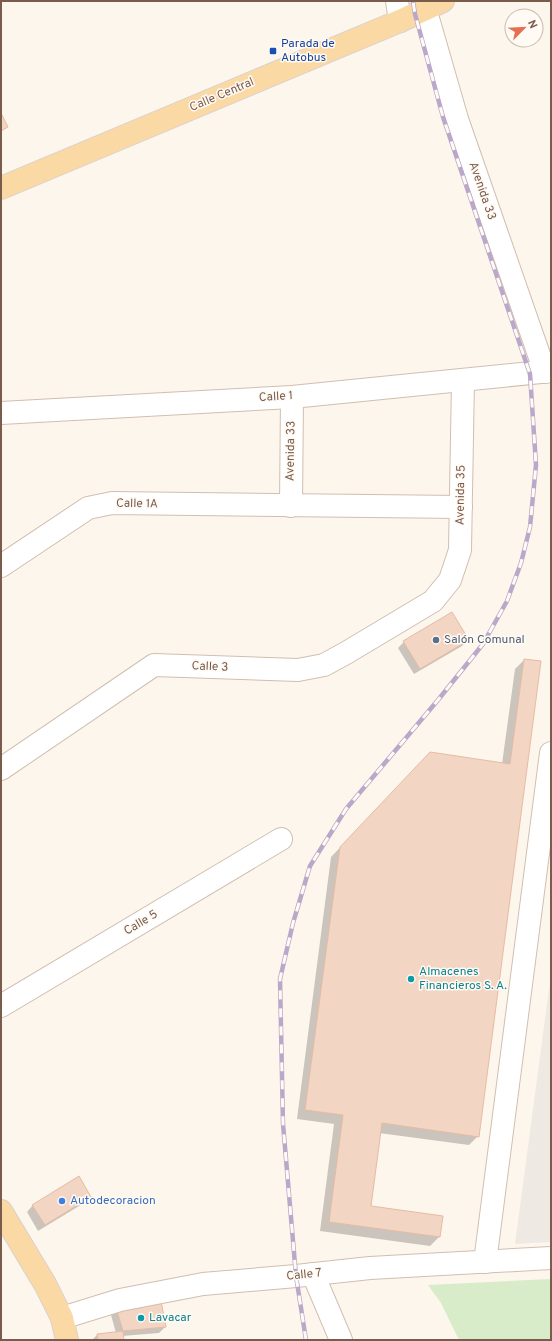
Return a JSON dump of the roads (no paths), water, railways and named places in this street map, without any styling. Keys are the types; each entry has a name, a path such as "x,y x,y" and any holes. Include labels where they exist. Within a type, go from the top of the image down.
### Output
{"main road":[{"name":"Calle Central","path":"1,188 398,11 434,5"},
{"path":"1,1211 45,1284 62,1318 66,1340"}],"street":[{"name":"Avenida 33","path":"434,5 458,119 548,371"},
{"name":"Calle 1","path":"1,412 292,397 548,371"},
{"name":"Avenida 35","path":"433,601 450,580 460,550 463,380"},
{"name":"Avenida 33","path":"291,506 292,397"},
{"name":"Calle 1A","path":"1,566 88,508 112,503 461,507"},
{"name":"Calle 3","path":"1,769 154,665 298,670 324,665 433,601"},
{"path":"485,1262 551,753"},
{"name":"Calle 5","path":"1,1006 281,839"},
{"name":"Calle 7","path":"62,1318 120,1300 204,1284 370,1268 551,1258"},
{"path":"313,1274 341,1340"}],"railway":[{"path":"306,1340 296,1276 283,1124 280,979 293,923 310,866 346,809 483,644 507,601 521,563 530,527 536,465 530,374 443,117 415,14 413,1"}],"place":[{"name":"Parada de Autobus","path":"273,51"},
{"name":"Salón Comunal","path":"436,640"},
{"name":"Almacenes Financieros S. A.","path":"411,979"},
{"name":"Autodecoracion","path":"62,1201"},
{"name":"Lavacar","path":"141,1318"}]}
